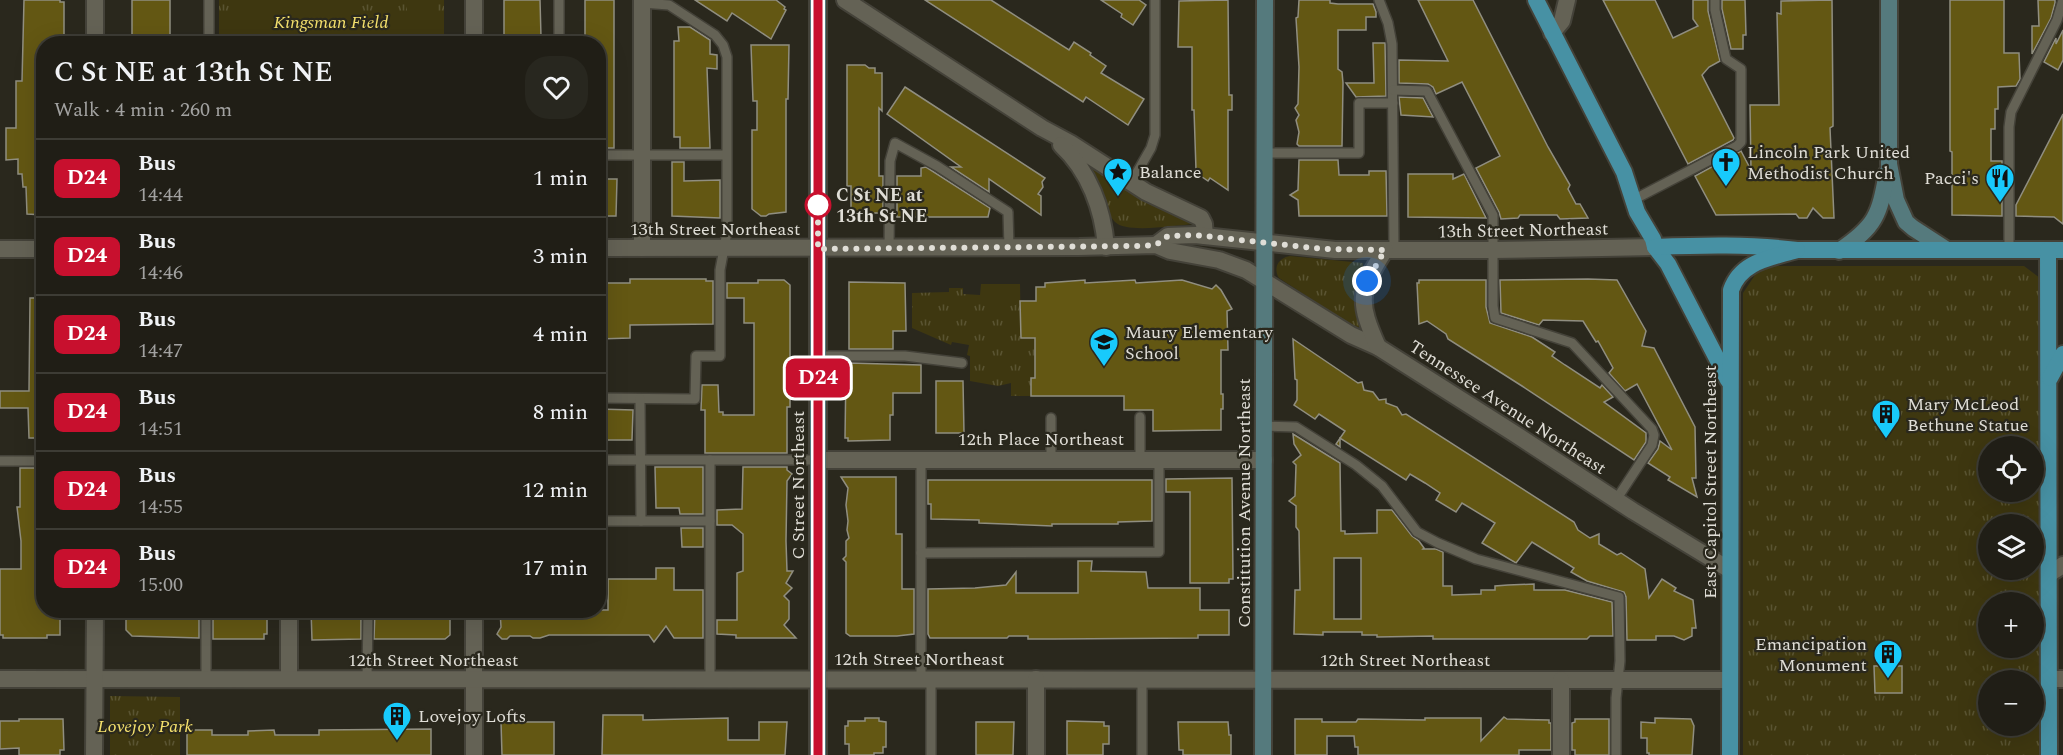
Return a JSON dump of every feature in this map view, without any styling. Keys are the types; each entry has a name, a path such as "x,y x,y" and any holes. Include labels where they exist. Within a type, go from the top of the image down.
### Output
{"main road":[{"name":"C Street Northeast","path":"818,0 818,755"},
{"name":"Constitution Avenue Northeast","path":"1263,755 1265,0"},
{"path":"1536,0 1624,172 1636,212 1653,239 1655,247 1668,264 1730,383"},
{"path":"1839,251 1860,237 1873,223 1883,199 1889,164 1889,0"},
{"path":"1889,164 1896,200 1906,222 1920,235 1947,250"},
{"name":"13th Street Northeast","path":"1655,247 1764,246 1839,251 2056,250"},
{"name":"East Capitol Street Northeast","path":"1730,755 1730,299 1733,283 1753,264 1797,250"},
{"path":"2049,755 2056,679 2056,570 2049,381 2056,250"},
{"path":"2049,381 2063,354"}],"street":[{"path":"95,0 95,36"},
{"path":"474,0 474,36"},
{"path":"845,0 1131,183 1201,218 1205,236"},
{"path":"1552,33 1562,21 1567,0"},
{"path":"642,2 642,248"},
{"path":"1042,128 1069,152 1081,168 1102,218 1106,247"},
{"name":"13th Street Northeast","path":"1156,245 1168,236 1205,236 1323,249 1494,250 1655,247"},
{"name":"13th Street Northeast","path":"606,248 1009,248 1156,245 1170,251 1229,264 1246,270 1263,280"},
{"path":"0,249 36,249"},
{"path":"1378,346 1365,316 1363,295 1367,281 1389,250"},
{"name":"Tennessee Avenue Northeast","path":"1263,280 1352,335 1378,346 1616,500 1730,570"},
{"name":"12th Place Northeast","path":"818,460 1264,459"},
{"path":"94,755 95,618"},
{"path":"289,618 289,680"},
{"path":"474,618 474,755"},
{"name":"12th Street Northeast","path":"0,680 1729,680"},
{"path":"1036,680 1036,755"},
{"path":"1561,755 1562,680"}],"lane":[{"path":"209,0 209,36"},
{"path":"559,0 559,36"},
{"path":"1131,183 1151,148 1155,135 1155,0"},
{"path":"1379,0 1391,37 1393,103 1389,250"},
{"path":"1633,200 1741,142 1741,69 1726,58 1715,10 1715,0"},
{"path":"2009,251 2011,112 2057,20 2063,0"},
{"path":"606,398 695,399 696,356 720,356 720,270 727,232 727,57 723,45 715,35 669,5 642,2"},
{"path":"1393,90 1427,91 1493,215 1495,318 1572,344 1642,418 1654,435 1652,445 1616,500"},
{"path":"1264,153 1359,153 1359,103 1393,103"},
{"path":"889,248 890,161 895,143 938,166 1008,212 1009,248"},
{"path":"606,155 726,155"},
{"path":"818,356 905,356 962,363"},
{"path":"640,399 641,521"},
{"path":"1140,417 1140,459"},
{"path":"1051,418 1051,459"},
{"path":"1264,426 1296,428 1356,465 1382,486 1417,532 1438,543 1476,559 1619,597 1616,755"},
{"path":"921,459 921,553 931,755"},
{"path":"921,553 1158,552 1159,459"},
{"path":"606,460 818,460"},
{"path":"710,460 710,679"},
{"path":"0,461 36,461"},
{"path":"606,521 710,521"},
{"path":"206,618 206,680"},
{"path":"368,618 368,679"},
{"path":"1142,679 1142,755"}],"green space":[{"name":"Kingsman Field","path":"219,0 444,0 444,36 219,36"},
{"path":"233,0 359,0 359,36 233,36"},
{"path":"407,0 438,0 438,17 407,17"},
{"path":"369,19 439,19 439,36 369,36"},
{"path":"1086,162 1194,224 1141,228 1121,226 1115,222 1107,210"},
{"path":"1290,256 1363,263 1354,297 1360,327 1356,328 1279,278 1276,271 1278,264 1282,259"},
{"path":"1761,266 2024,266 2045,282 2045,755 1743,755 1743,293"},
{"path":"981,284 1020,284 1021,338 1035,338 1035,378 1031,379 1031,396 1011,396 1011,383 998,386 970,381 970,356 967,355 969,345 952,342 951,345 912,328 912,293 949,292 949,288 963,288 963,294 980,295"},
{"path":"985,287 1016,287 1016,305 985,305"},
{"name":"Lovejoy Park","path":"110,696 180,697 180,755 110,755"}],"building":[{"path":"24,0 64,2 64,36 36,36 36,215 27,214 26,187 23,187 22,174 18,174 18,159 6,160 6,128 16,128 16,81 22,81"},
{"path":"132,0 170,0 170,36 132,36"},
{"path":"504,0 540,0 541,36 504,36"},
{"path":"585,0 614,0 614,148 606,148 606,36 585,36"},
{"path":"695,0 776,0 786,10 771,39 732,13 727,21"},
{"path":"925,0 991,0 1069,50 1074,42 1091,53 1090,55 1106,66 1101,73 1144,99 1128,125 1086,97 1083,102"},
{"path":"1101,0 1139,0 1146,5 1133,25 1121,17 1122,14"},
{"path":"1228,0 1229,95 1232,95 1232,110 1228,110 1228,190 1210,178 1208,181 1195,172 1192,47 1178,47 1179,1"},
{"path":"1299,0 1330,0 1330,3 1338,4 1373,4 1376,12 1376,17 1366,17 1366,30 1338,30 1338,69 1342,72 1343,83 1342,146 1299,146 1297,144 1299,132 1296,120 1299,115 1295,108 1298,104 1299,67 1296,18 1298,17"},
{"path":"1418,0 1473,0 1548,147 1570,185 1568,189 1576,204 1580,204 1588,218 1560,219 1557,215 1520,215 1518,218 1501,219 1476,168 1500,156 1462,82 1436,94 1433,87 1428,84 1399,83 1399,60 1448,61"},
{"path":"1603,0 1655,0 1673,38 1698,26 1693,19 1693,0 1708,0 1708,11 1720,61 1709,67 1702,75 1733,140 1688,164"},
{"path":"1722,0 1745,0 1746,35 1743,35 1743,49 1731,49"},
{"path":"1832,0 1833,126 1830,128 1834,218 1823,218 1813,208 1807,218 1799,218 1796,214 1716,215 1695,176 1741,151 1751,170 1750,105 1779,105 1777,13 1781,14 1781,1"},
{"path":"1950,0 2004,0 2004,53 2019,53 2020,79 2016,86 1998,87 1995,129 1991,129 1991,161 2002,161 2002,216 1952,215"},
{"path":"2038,0 2055,0 2055,3 2051,18 2032,54 2032,26 2039,26"},
{"path":"678,27 690,27 710,40 710,54 717,55 717,69 707,68 710,148 680,148 680,137 674,137 674,41 679,41"},
{"path":"2063,30 2063,60 2058,70 2044,62 2056,38 2056,44"},
{"path":"1373,43 1385,43 1386,96 1356,97 1346,83 1374,83"},
{"path":"751,45 789,45 788,99 786,99 786,212 766,216 761,216 752,209 752,130 757,130 757,101 753,101"},
{"path":"847,65 865,65 875,68 875,73 882,73 882,111 879,108 879,176 883,176 883,213 875,213 871,216 851,214 851,186 847,186"},
{"path":"905,87 1045,178 1038,194 1041,196 1041,215 989,179 989,192 951,167 961,167 887,114"},
{"path":"1399,97 1423,98 1433,117 1401,115"},
{"path":"2063,114 2063,224 2054,217 2016,216 2016,205"},
{"path":"1299,160 1338,160 1339,175 1369,175 1369,171 1386,171 1387,216 1299,216 1298,200 1290,195 1298,190"},
{"path":"672,162 684,162 684,181 720,180 720,218 672,216"},
{"path":"926,167 990,208 988,217 897,217 897,176 921,176 921,168"},
{"path":"1408,174 1453,174 1453,179 1464,174 1486,218 1408,217"},
{"path":"606,179 617,179 616,216 606,216"},
{"path":"630,279 706,279 706,281 713,281 713,324 630,325 630,338 606,339 606,283 630,283"},
{"path":"758,280 784,280 790,285 790,407 787,407 787,453 705,453 705,410 701,410 702,385 718,385 719,412 723,412 723,415 754,415 754,323 744,323 744,298 727,298 727,283 758,283"},
{"path":"1085,280 1085,283 1135,280 1136,283 1182,280 1212,289 1216,285 1221,290 1232,309 1227,311 1228,350 1221,350 1223,409 1221,409 1221,430 1153,431 1153,410 1124,410 1124,396 1031,396 1031,378 1035,378 1035,338 1021,338 1020,301 1036,301 1036,287 1045,287 1045,283"},
{"path":"1419,280 1486,280 1486,307 1490,323 1532,337 1555,352 1552,356 1565,365 1600,388 1602,385 1613,397 1604,402 1646,433 1646,442 1634,460 1448,339 1446,334 1427,321 1419,324 1417,283"},
{"path":"1500,280 1617,280 1646,331 1642,346 1654,348 1695,427 1696,478 1692,478 1697,497 1668,480 1670,477 1648,463 1658,449 1660,441 1672,450 1637,384 1625,391 1609,373 1613,368 1598,341 1596,342 1583,321 1543,320 1539,325 1501,313"},
{"path":"849,282 905,283 906,331 893,331 893,349 849,349"},
{"path":"30,298 36,298 36,438 29,438 28,408 0,408 0,391 29,391"},
{"path":"1293,339 1358,383 1362,382 1364,390 1373,392 1379,400 1386,399 1386,403 1397,407 1402,415 1406,414 1574,522 1578,530 1590,538 1599,534 1599,544 1617,555 1621,553 1645,569 1649,598 1662,579 1676,588 1674,591 1693,600 1696,628 1692,628 1692,636 1684,640 1674,636 1656,636 1656,640 1627,640 1624,592 1587,581 1571,572 1574,568 1532,542 1516,563 1482,543 1495,523 1462,503 1456,512 1436,500 1440,493 1425,483 1410,474 1406,480 1340,438 1345,431 1319,414 1315,419 1294,405 1297,400 1297,380 1295,379"},
{"path":"849,363 921,365 921,393 893,393 890,440 848,441 848,438 845,438 846,369"},
{"path":"936,381 963,381 964,433 936,433"},
{"path":"606,409 633,410 632,440 606,440"},
{"path":"1293,434 1340,463 1341,531 1345,531 1345,534 1377,533 1377,510 1392,510 1412,536 1419,541 1423,549 1436,549 1443,552 1443,586 1452,586 1452,595 1481,594 1481,590 1495,590 1495,586 1508,585 1534,584 1534,590 1565,590 1612,602 1613,636 1590,636 1587,639 1433,639 1433,636 1377,637 1377,635 1362,635 1362,632 1323,632 1323,635 1294,634 1295,590 1300,590 1299,531 1296,527 1296,506 1289,501 1295,496 1296,465 1293,462 1301,455 1294,444","holes":["1334,558 1361,558 1361,619 1334,619"]},
{"path":"655,467 703,467 703,514 680,514 679,508 656,508"},
{"path":"743,467 787,467 792,474 787,481 786,541 787,571 793,571 786,583 792,588 784,596 789,601 789,619 784,625 796,638 736,638 736,635 717,634 717,620 737,620 737,573 743,571 743,534 732,525 717,525 717,510 742,509"},
{"path":"20,468 36,468 36,618 60,618 60,635 47,635 47,638 3,638 3,635 0,635 0,569 21,569 21,541 17,507 20,507"},
{"path":"841,477 896,477 896,534 902,534 902,589 914,589 914,634 850,636 846,633 846,562 843,559 846,556 846,541 849,538 846,505 848,488"},
{"path":"1232,478 1233,579 1229,579 1229,583 1190,583 1190,492 1166,492 1166,479"},
{"path":"928,480 1152,480 1152,521 1118,522 1118,524 1052,524 1052,526 931,519 931,504 928,504"},
{"path":"681,528 703,528 703,547 682,547"},
{"path":"1078,561 1092,561 1091,571 1146,572 1148,588 1200,588 1200,610 1229,610 1229,635 1198,635 1198,638 1028,639 1028,636 1009,636 1007,638 930,638 928,634 928,589 1006,585 1016,572 1016,593 1078,593"},
{"path":"656,568 674,568 674,590 703,590 703,638 674,638 666,626 654,642 649,635 549,635 540,638 510,636 502,639 497,634 501,627 500,618 606,618 608,579 656,579"},
{"path":"126,618 199,618 199,638 132,636 126,630"},
{"path":"213,618 267,618 267,634 264,634 264,639 213,639"},
{"path":"311,618 361,618 361,639 312,640"},
{"path":"375,618 450,618 450,635 445,639 374,639"},
{"name":"Emancipation Monument","path":"1874,666 1902,666 1902,693 1875,693"},
{"path":"603,715 643,715 643,720 728,718 728,740 759,740 759,722 787,722 785,755 602,755"},
{"path":"1504,717 1549,720 1551,750 1519,750 1519,755 1358,755 1354,736 1327,736 1327,755 1295,755 1295,719 1356,722 1358,719 1481,718 1481,741"},
{"path":"865,718 879,718 879,721 886,722 886,747 883,747 883,753 874,753 874,755 849,755 849,744 845,744 845,726 848,726 848,721 865,721"},
{"path":"1655,718 1691,719 1694,726 1692,755 1649,755 1647,753 1647,738 1641,738 1641,722 1655,723"},
{"path":"19,719 63,719 64,750 60,750 60,755 19,755 19,748 0,749 0,721 19,721"},
{"path":"1575,719 1609,719 1609,755 1575,755 1575,750 1572,750 1572,723"},
{"path":"1067,721 1104,722 1104,726 1109,726 1109,744 1103,744 1103,755 1067,755"},
{"path":"501,722 554,722 554,755 502,755"},
{"path":"976,722 1014,722 1013,755 976,755"},
{"path":"1178,722 1228,722 1229,735 1231,735 1231,755 1183,755 1183,750 1179,750"},
{"name":"Lovejoy Lofts","path":"431,729 431,755 187,755 187,730 212,730 212,735 248,735 248,731 274,730 275,735 319,735 319,730"}],"bus line":[{"name":"D24","path":"818,0 818,755"}],"place":[{"name":"Lincoln Park United Methodist Church","path":"1726,188"},
{"name":"Balance","path":"1118,198"},
{"name":"Pacci's","path":"2000,204"},
{"name":"C St NE at 13th St NE","path":"818,205"},
{"name":"Maury Elementary School","path":"1104,368"},
{"name":"Mary McLeod Bethune Statue","path":"1886,440"},
{"name":"Emancipation Monument","path":"1888,680"},
{"name":"Lovejoy Lofts","path":"397,742"}],"route":[{"path":"818,205 818,203 818,249 1139,246 1156,245 1168,236 1195,235 1323,249 1385,250 1367,281"}]}
